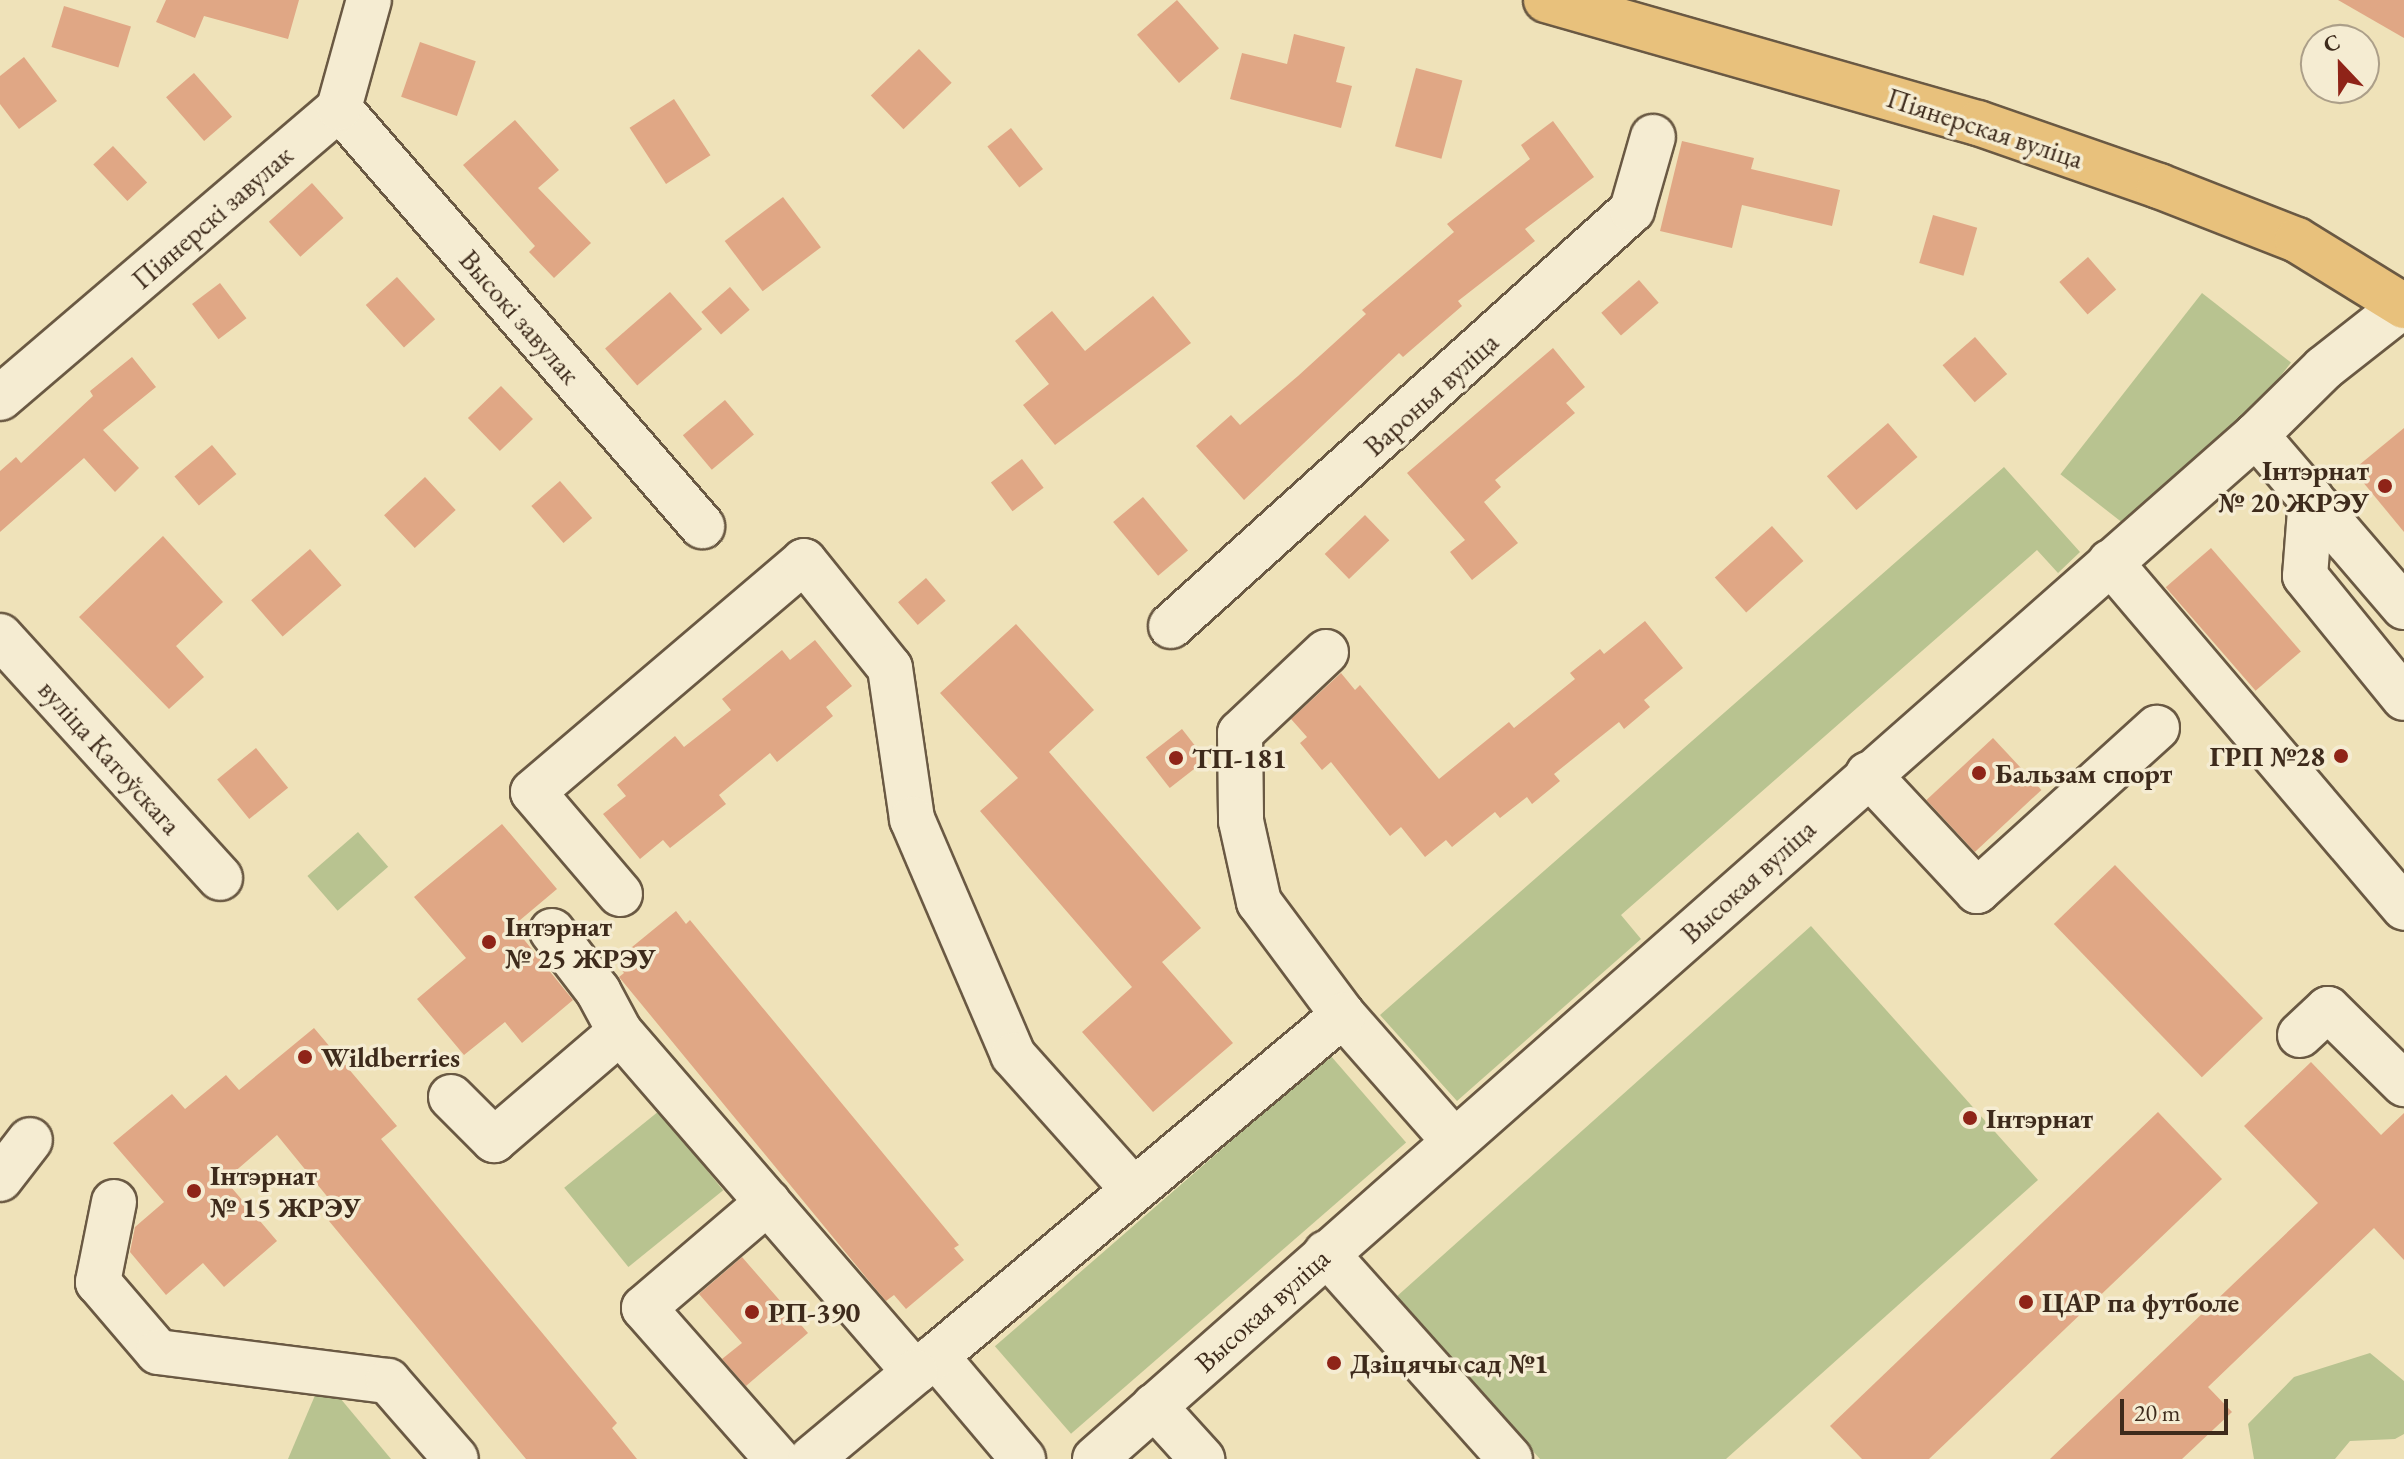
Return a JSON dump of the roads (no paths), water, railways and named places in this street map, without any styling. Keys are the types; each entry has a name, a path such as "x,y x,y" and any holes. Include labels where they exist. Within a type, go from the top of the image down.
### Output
{"main road":[{"name":"Піянерская вуліца","path":"1546,0 1978,123 2145,181 2297,240 2404,305"}],"street":[{"path":"339,108 369,0"},
{"name":"Піянерскі завулак","path":"0,398 339,108"},
{"name":"Высокі завулак","path":"339,108 702,526"},
{"name":"Варонья вуліца","path":"1171,626 1632,210 1653,137"},
{"name":"Высокая вуліца","path":"1095,1459 1868,774 2256,435 2324,368 2404,305"},
{"path":"2256,435 2404,607"},
{"path":"2311,498 2305,576 2404,698"},
{"path":"620,894 533,792 804,561 890,668 912,819 1013,1055 1133,1189"},
{"path":"2110,562 2404,908"},
{"name":"вуліца Катоўскага","path":"0,636 220,878"},
{"path":"1326,652 1240,733 1241,821 1259,902 1343,1015 1454,1141"},
{"path":"1868,774 1977,891 2157,728"},
{"path":"552,931 598,991 620,1032 768,1202 1023,1459"},
{"path":"2300,1035 2328,1009 2404,1084"},
{"path":"811,1459 1343,1015"},
{"path":"451,1097 494,1140 620,1032"},
{"path":"0,1179 30,1140"},
{"path":"114,1202 98,1282 158,1352 388,1381 456,1459"},
{"path":"768,1202 644,1308 777,1459"},
{"path":"1326,1253 1510,1459"},
{"path":"1154,1406 1202,1459"}],"place":[{"name":"Інтэрнат № 20 ЖРЭУ","path":"2385,486"},
{"name":"ГРП №28","path":"2341,756"},
{"name":"ТП-181","path":"1176,758"},
{"name":"Бальзам спорт","path":"1979,773"},
{"name":"Інтэрнат № 25 ЖРЭУ","path":"489,942"},
{"name":"Wildberries","path":"305,1057"},
{"name":"Інтэрнат","path":"1970,1118"},
{"name":"Інтэрнат № 15 ЖРЭУ","path":"194,1191"},
{"name":"ЦАР па футболе","path":"2026,1302"},
{"name":"РП-390","path":"752,1312"},
{"name":"Дзіцячы сад №1","path":"1334,1363"}]}
